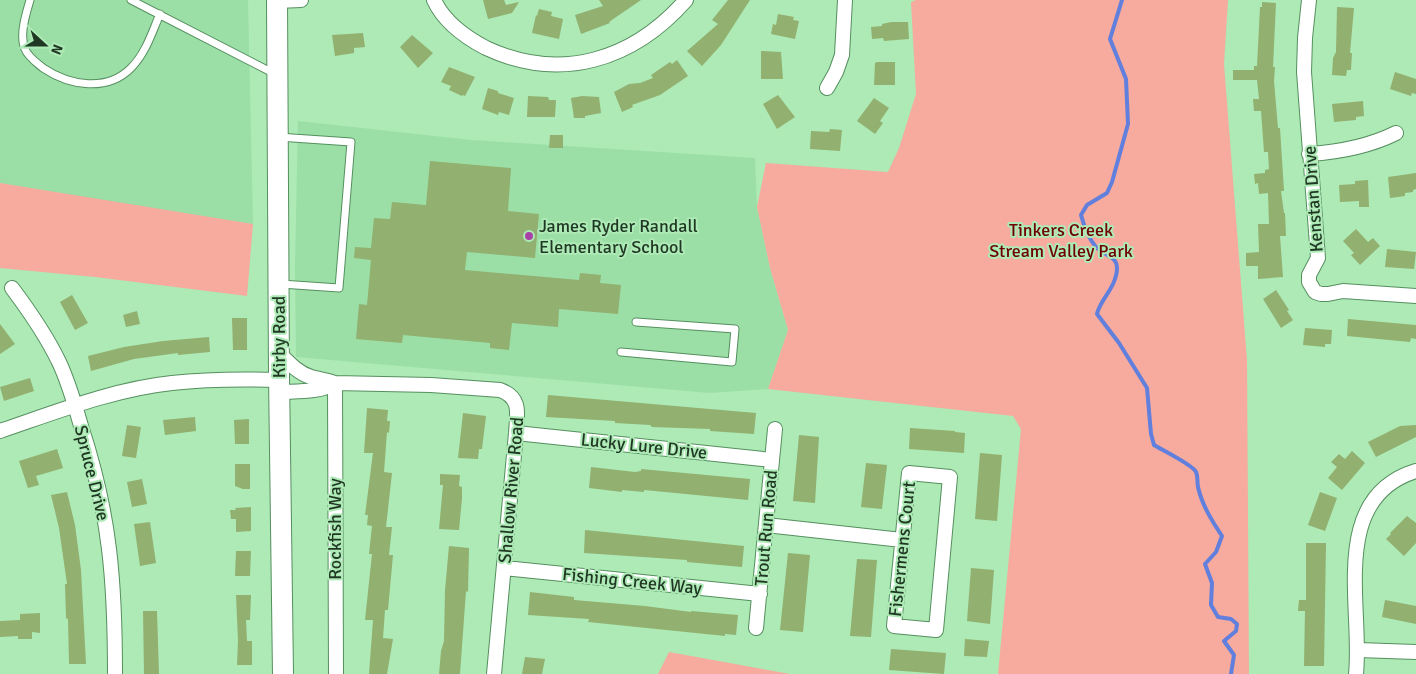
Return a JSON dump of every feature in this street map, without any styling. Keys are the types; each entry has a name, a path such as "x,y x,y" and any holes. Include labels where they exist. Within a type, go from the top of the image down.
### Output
{"main road":[{"name":"Kirby Road","path":"277,0 283,674"}],"street":[{"path":"277,0 301,0"},
{"path":"434,0 441,14 472,40 498,53 528,62 562,65 607,56 631,45 652,33 670,18 686,0"},
{"path":"827,88 836,72 842,55 844,0"},
{"name":"Kenstan Drive","path":"1309,0 1304,72 1318,258 1309,275 1311,288 1321,294 1343,291 1416,296"},
{"path":"1310,154 1366,146 1396,133"},
{"name":"Spruce Drive","path":"12,288 38,323 68,383 94,473 109,548 114,600 115,674"},
{"name":"Shallow River Road","path":"279,353 294,368 311,377 326,379 335,383 431,385 500,390 508,393 517,407 516,433 494,674"},
{"name":"Shallow River Road","path":"0,431 124,392 172,383 235,379 315,390 335,383"},
{"name":"Rockfish Way","path":"335,383 336,674"},
{"name":"Trout Run Road","path":"756,628 775,429"},
{"name":"Lucky Lure Drive","path":"516,433 772,460"},
{"path":"1356,674 1358,650 1354,579 1357,539 1364,518 1380,490 1402,476 1416,471"},
{"name":"Fishermens Court","path":"909,473 950,477 936,630 894,626 902,540 909,473"},
{"path":"766,525 902,540"},
{"name":"Fishing Creek Way","path":"504,568 760,594"},
{"path":"1358,650 1416,652"}],"lane":[{"path":"30,0 23,40 25,50 33,60 51,73 85,84 113,81 132,67 146,48 160,14"},
{"path":"131,0 277,76"},
{"path":"278,137 350,142 339,288 279,284"},
{"path":"621,352 732,362 735,329 636,322"}],"shaded area":[{"path":"0,0 248,0 253,224 0,187"},
{"name":"James Ryder Randall Elementary School","path":"298,121 471,140 755,158 757,207 770,268 788,330 768,389 710,393 296,357 295,266"}],"green space":[{"name":"Tinkers Creek Stream Valley Park","path":"916,0 1228,0 1224,64 1247,360 1249,674 998,674 1021,429 1013,416 768,389 788,330 770,268 757,207 766,163 888,172 899,148 916,94 911,2"},
{"path":"0,183 253,224 247,296 95,277 0,268"},
{"path":"669,652 790,674 658,674"}],"building":[{"path":"483,0 504,0 506,5 519,2 512,13 488,19"},
{"path":"599,0 641,0 610,23 581,34 575,15 603,6"},
{"path":"728,0 750,0 721,45 702,66 687,51 718,24 712,20"},
{"path":"1262,2 1276,3 1273,67 1275,67 1274,81 1278,128 1280,128 1284,191 1281,191 1285,213 1286,236 1280,236 1283,277 1258,279 1258,266 1246,266 1246,253 1259,252 1258,224 1269,224 1268,193 1259,194 1258,183 1255,184 1254,174 1265,173 1265,170 1269,169 1268,152 1264,152 1261,111 1254,111 1253,99 1259,99 1257,80 1233,80 1233,70 1254,70 1254,66 1257,66 1260,7 1262,7"},
{"path":"1337,7 1354,8 1350,53 1352,53 1351,70 1347,70 1346,76 1332,75 1333,58 1336,52"},
{"path":"539,9 552,12 551,16 563,19 559,39 532,33"},
{"path":"778,14 794,17 793,20 799,21 795,39 771,34 773,24 776,25"},
{"path":"908,22 909,39 884,41 883,38 872,39 871,27 882,26 882,24"},
{"path":"363,33 365,47 354,48 354,53 335,56 332,35"},
{"path":"412,35 433,53 418,68 400,47"},
{"path":"761,51 781,52 783,79 761,79"},
{"path":"677,60 688,76 660,95 632,105 633,107 622,112 614,92 629,84 640,83 653,78 651,75 670,62 672,64"},
{"path":"895,62 895,85 874,85 875,63"},
{"path":"449,67 475,77 465,96 449,90 451,86 441,82"},
{"path":"1395,72 1416,79 1416,94 1412,93 1411,96 1390,89"},
{"path":"488,88 514,98 509,115 499,112 498,115 482,109"},
{"path":"778,95 795,117 777,129 763,104"},
{"path":"528,96 548,97 549,100 556,100 555,117 527,117"},
{"path":"582,96 599,97 601,113 585,116 585,118 574,118 571,98"},
{"path":"874,98 889,108 880,121 883,123 875,134 857,121"},
{"path":"1363,101 1364,116 1356,117 1356,120 1334,122 1332,104"},
{"path":"830,129 842,130 840,151 810,149 811,131 829,132"},
{"path":"550,135 563,135 563,148 549,148"},
{"path":"430,161 511,168 508,211 539,214 535,258 467,252 465,270 579,280 580,273 601,275 600,283 621,285 618,314 559,309 558,327 512,323 509,350 490,348 490,343 403,335 402,343 356,339 359,304 367,305 371,260 354,258 355,247 371,248 374,218 390,219 392,202 426,205"},
{"path":"1416,173 1416,189 1413,192 1405,193 1405,196 1390,198 1388,177"},
{"path":"1368,180 1369,207 1359,207 1359,201 1340,202 1339,185 1355,184 1355,181"},
{"path":"1356,229 1368,242 1373,238 1380,246 1360,265 1351,255 1354,253 1343,241"},
{"path":"1387,249 1416,252 1414,269 1385,267"},
{"path":"1276,290 1293,320 1281,328 1263,299"},
{"path":"72,295 88,323 75,330 60,302"},
{"path":"137,311 140,324 126,327 123,315"},
{"path":"232,318 247,318 247,350 233,350"},
{"path":"1348,319 1416,325 1416,339 1411,338 1410,342 1347,336"},
{"path":"0,324 15,344 0,354"},
{"path":"1305,328 1332,330 1331,344 1325,344 1325,347 1303,345"},
{"path":"209,337 210,352 178,355 178,353 134,359 91,371 88,356 124,347"},
{"path":"30,378 34,391 4,401 0,387"},
{"path":"548,395 756,413 754,434 710,431 710,429 652,427 650,425 615,423 615,421 546,417"},
{"path":"367,408 388,410 387,421 390,421 389,433 387,432 384,472 392,473 386,527 392,527 389,555 393,555 388,610 385,610 383,638 393,639 387,674 369,674 373,620 365,620 372,554 369,554 372,526 367,525 368,515 365,515 373,453 364,453"},
{"path":"463,413 486,416 482,449 479,449 478,459 458,458"},
{"path":"195,417 196,431 165,435 163,420"},
{"path":"249,419 249,444 235,444 234,420"},
{"path":"127,425 141,427 136,458 122,456"},
{"path":"1416,425 1416,437 1376,457 1368,442 1400,426"},
{"path":"910,428 965,433 964,453 909,449"},
{"path":"799,435 819,437 815,503 793,501"},
{"path":"57,449 63,468 36,476 39,485 28,488 19,461"},
{"path":"1352,451 1365,463 1342,490 1328,478 1337,467 1331,462 1339,454 1345,459"},
{"path":"980,453 1002,455 997,521 975,519"},
{"path":"866,463 887,465 882,509 861,507"},
{"path":"235,464 250,464 250,489 235,486"},
{"path":"591,467 635,472 641,471 641,469 750,479 748,500 644,490 644,492 622,490 622,492 589,488"},
{"path":"440,474 460,475 459,486 462,487 462,498 459,530 439,529 443,485 440,485"},
{"path":"142,479 147,504 132,507 127,482"},
{"path":"67,492 75,525 81,570 86,664 69,664 65,584 67,584 59,528 51,495"},
{"path":"1320,492 1337,498 1325,531 1308,525"},
{"path":"251,507 251,531 236,532 236,519 231,519 230,510"},
{"path":"1407,516 1416,523 1416,543 1404,556 1386,539"},
{"path":"150,522 156,563 140,566 134,524"},
{"path":"585,530 744,546 742,567 687,562 687,560 584,553"},
{"path":"1306,543 1326,543 1324,666 1304,666 1305,611 1298,611 1299,600 1306,600"},
{"path":"449,546 469,548 468,592 466,591 460,674 439,674 444,641 445,590"},
{"path":"236,551 251,551 250,576 235,576"},
{"path":"788,553 810,555 803,632 780,630"},
{"path":"857,559 877,560 871,637 850,636"},
{"path":"971,568 994,570 990,624 967,621"},
{"path":"530,592 574,597 574,600 738,615 736,635 725,634 725,636 588,622 589,619 528,615"},
{"path":"236,595 251,595 250,620 246,620 247,641 252,641 252,665 237,665"},
{"path":"1385,600 1416,606 1416,624 1382,617"},
{"path":"143,611 157,611 159,674 144,674"},
{"path":"40,613 40,633 32,632 32,639 18,639 18,636 0,637 0,621 20,620 20,614"},
{"path":"965,639 989,641 987,657 964,656"},
{"path":"891,649 946,653 944,674 889,670"},
{"path":"525,657 545,659 542,674 522,674"}],"waterway":[{"path":"1122,0 1110,39 1126,79 1128,124 1112,182 1107,193 1087,205 1081,215 1093,243 1100,251 1112,258 1117,265 1113,284 1097,314 1119,343 1147,388 1151,434 1154,445 1194,469 1202,500 1222,536 1216,552 1205,564 1212,583 1211,605 1218,617 1231,619 1237,624 1236,631 1224,641 1234,655 1231,674"}],"place":[{"name":"James Ryder Randall Elementary School","path":"529,236"}]}
